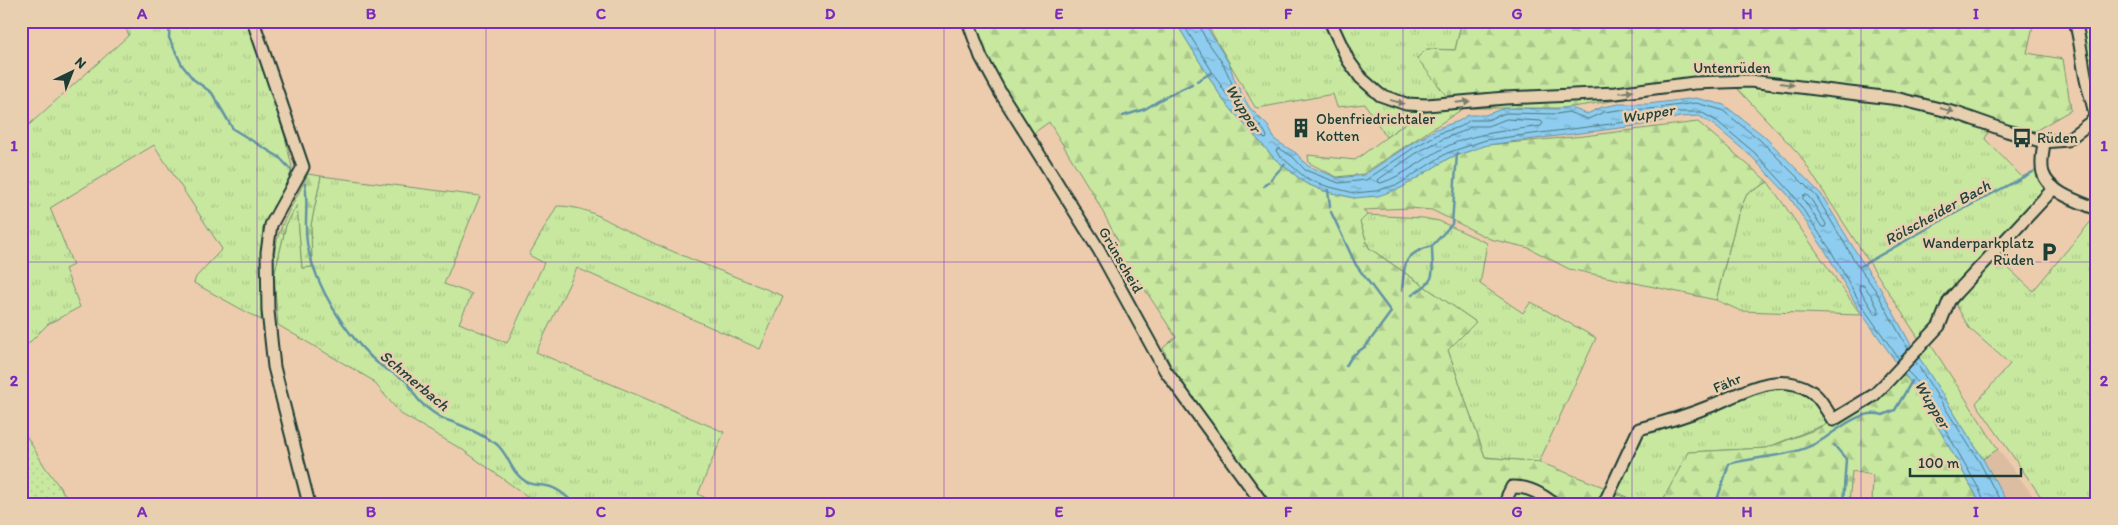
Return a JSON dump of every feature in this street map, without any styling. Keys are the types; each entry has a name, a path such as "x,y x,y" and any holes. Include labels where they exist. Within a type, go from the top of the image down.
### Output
{"street":[{"path":"253,21 303,167 271,225 267,252 268,311 274,367 309,504"},
{"name":"Grünscheid","path":"968,21 982,57 1000,92 1100,250 1165,370 1263,504"},
{"name":"Untenrüden","path":"1330,21 1352,66 1363,81 1380,95 1398,102 1415,105 1616,93 1694,83 1750,80 1899,99 1956,112 2007,131 2044,142 2068,140 2095,119 2075,21"},
{"path":"2044,142 2043,171 2045,178 2054,188 2097,209"},
{"name":"Fähr","path":"1604,504 1639,429 1682,417 1755,388 1777,382 1793,384 1810,390 1821,401 1833,420 1874,395 1942,322 1949,301 2054,188"},
{"path":"1506,504 1512,487 1520,486 1554,504"}],"shaded area":[{"path":"1998,449 2039,504 2008,504 1983,459"}],"green space":[{"path":"122,21 249,21 285,137 292,167 286,190 263,227 261,320 194,283 196,277 222,249 154,145 50,208 73,265 65,269 80,307 48,324 21,351 21,132 129,35"},
{"path":"973,21 1175,21 1223,100 1274,158 1305,183 1324,191 1354,198 1401,188 1449,158 1487,145 1584,136 1698,122 1768,182 1747,194 1738,214 1716,300 1569,269 1529,248 1490,239 1432,210 1410,208 1363,210 1367,215 1360,222 1369,248 1476,322 1448,350 1485,457 1539,462 1606,488 1637,504 1267,504 1180,387 1163,348 1176,337 1138,279 1118,279 1103,249 1118,241 1096,199 1049,122 1031,135 983,57"},
{"path":"1205,21 1462,21 1455,50 1428,49 1451,102 1415,117 1386,137 1365,104 1337,107 1333,94 1258,108 1255,107"},
{"path":"1462,21 2034,21 2027,53 2063,59 2071,110 2035,131 1769,80 1697,88 1565,108 1464,108 1363,174 1337,177 1309,163 1308,155 1355,160 1414,117 1451,102 1417,58 1427,49 1455,50"},
{"path":"2080,21 2097,21 2097,60 2085,57"},
{"path":"1732,83 1899,102 1990,128 1985,139 2023,178 2038,168 2047,190 1919,339 1799,154"},
{"path":"308,174 321,176 311,225 312,267 302,268 297,205 286,225 274,276 274,260 279,234"},
{"path":"321,176 480,196 444,284 472,294 459,323 507,343 544,263 529,255 557,206 589,212 656,244 783,296 760,349 577,268 536,352 724,432 698,494 717,504 538,504 463,450 401,414 372,380 278,325 274,276 286,225 297,204 302,268 312,267 311,225"},
{"path":"1768,182 1861,315 1741,311 1716,300 1738,214 1747,194"},
{"path":"1367,215 1423,218 1439,221 1487,243 1480,284 1523,313 1531,302 1596,338 1539,462 1485,457 1448,350 1476,322 1369,248 1360,222"},
{"path":"2093,219 2097,220 2097,504 2046,504 1976,403 2010,364 1969,328 1954,301 1996,257 2033,291"},
{"path":"1931,345 1998,449 1983,459 1918,356"},
{"path":"1903,375 1910,381 1924,402 1981,504 1872,504 1873,475 1852,471 1849,504 1661,504 1688,452 1766,448 1817,429 1868,403 1871,406"},
{"path":"1775,384 1805,391 1833,421 1766,448 1689,452 1661,504 1639,504 1614,490 1642,431"},
{"path":"21,427 45,467 72,504 21,504"}],"water":[{"name":"Wupper","path":"1175,21 1203,21 1230,65 1234,79 1249,107 1268,126 1275,140 1296,153 1308,166 1338,178 1364,175 1438,128 1459,121 1468,115 1485,115 1505,108 1557,109 1569,107 1587,114 1602,107 1619,104 1648,104 1696,98 1724,105 1764,136 1821,194 1880,288 1910,343 1983,459 2008,504 1981,504 1924,402 1858,308 1826,252 1788,195 1752,157 1715,126 1699,116 1680,117 1643,125 1487,145 1449,158 1401,188 1378,196 1354,198 1324,191 1305,183 1274,158 1223,100"}],"waterway":[{"name":"Schmerbach","path":"170,21 169,38 182,65 193,79 212,93 233,129 279,157 294,173"},
{"name":"Rölscheider Bach","path":"2091,47 2094,21"},
{"path":"1197,81 1211,73"},
{"path":"1123,116 1145,109 1192,84"},
{"path":"1412,295 1427,285 1430,280 1433,270 1432,246 1452,224 1457,153"},
{"path":"1271,179 1285,164"},
{"name":"Rölscheider Bach","path":"1861,266 2033,172"},
{"path":"1264,186 1268,182"},
{"name":"Schmerbach","path":"305,184 307,240 312,263 333,308 351,335 377,363 407,382 419,401 431,411 495,443 525,481 530,484 555,489 575,504"},
{"path":"1328,190 1330,206"},
{"path":"1331,212 1356,265 1391,312 1366,346 1352,356 1346,366"},
{"path":"1402,290 1407,260 1416,252 1432,246"},
{"name":"Wupper","path":"1713,504 1718,497 1729,464 1790,453 1814,444 1852,420 1867,415 1883,415 1895,410 1912,381"},
{"path":"1834,445 1846,459 1843,504"}],"place":[{"name":"Obenfriedrichtaler Kotten","path":"1301,128"},
{"name":"Rüden","path":"2022,138"},
{"name":"Wanderparkplatz Rüden","path":"2049,252"}]}
